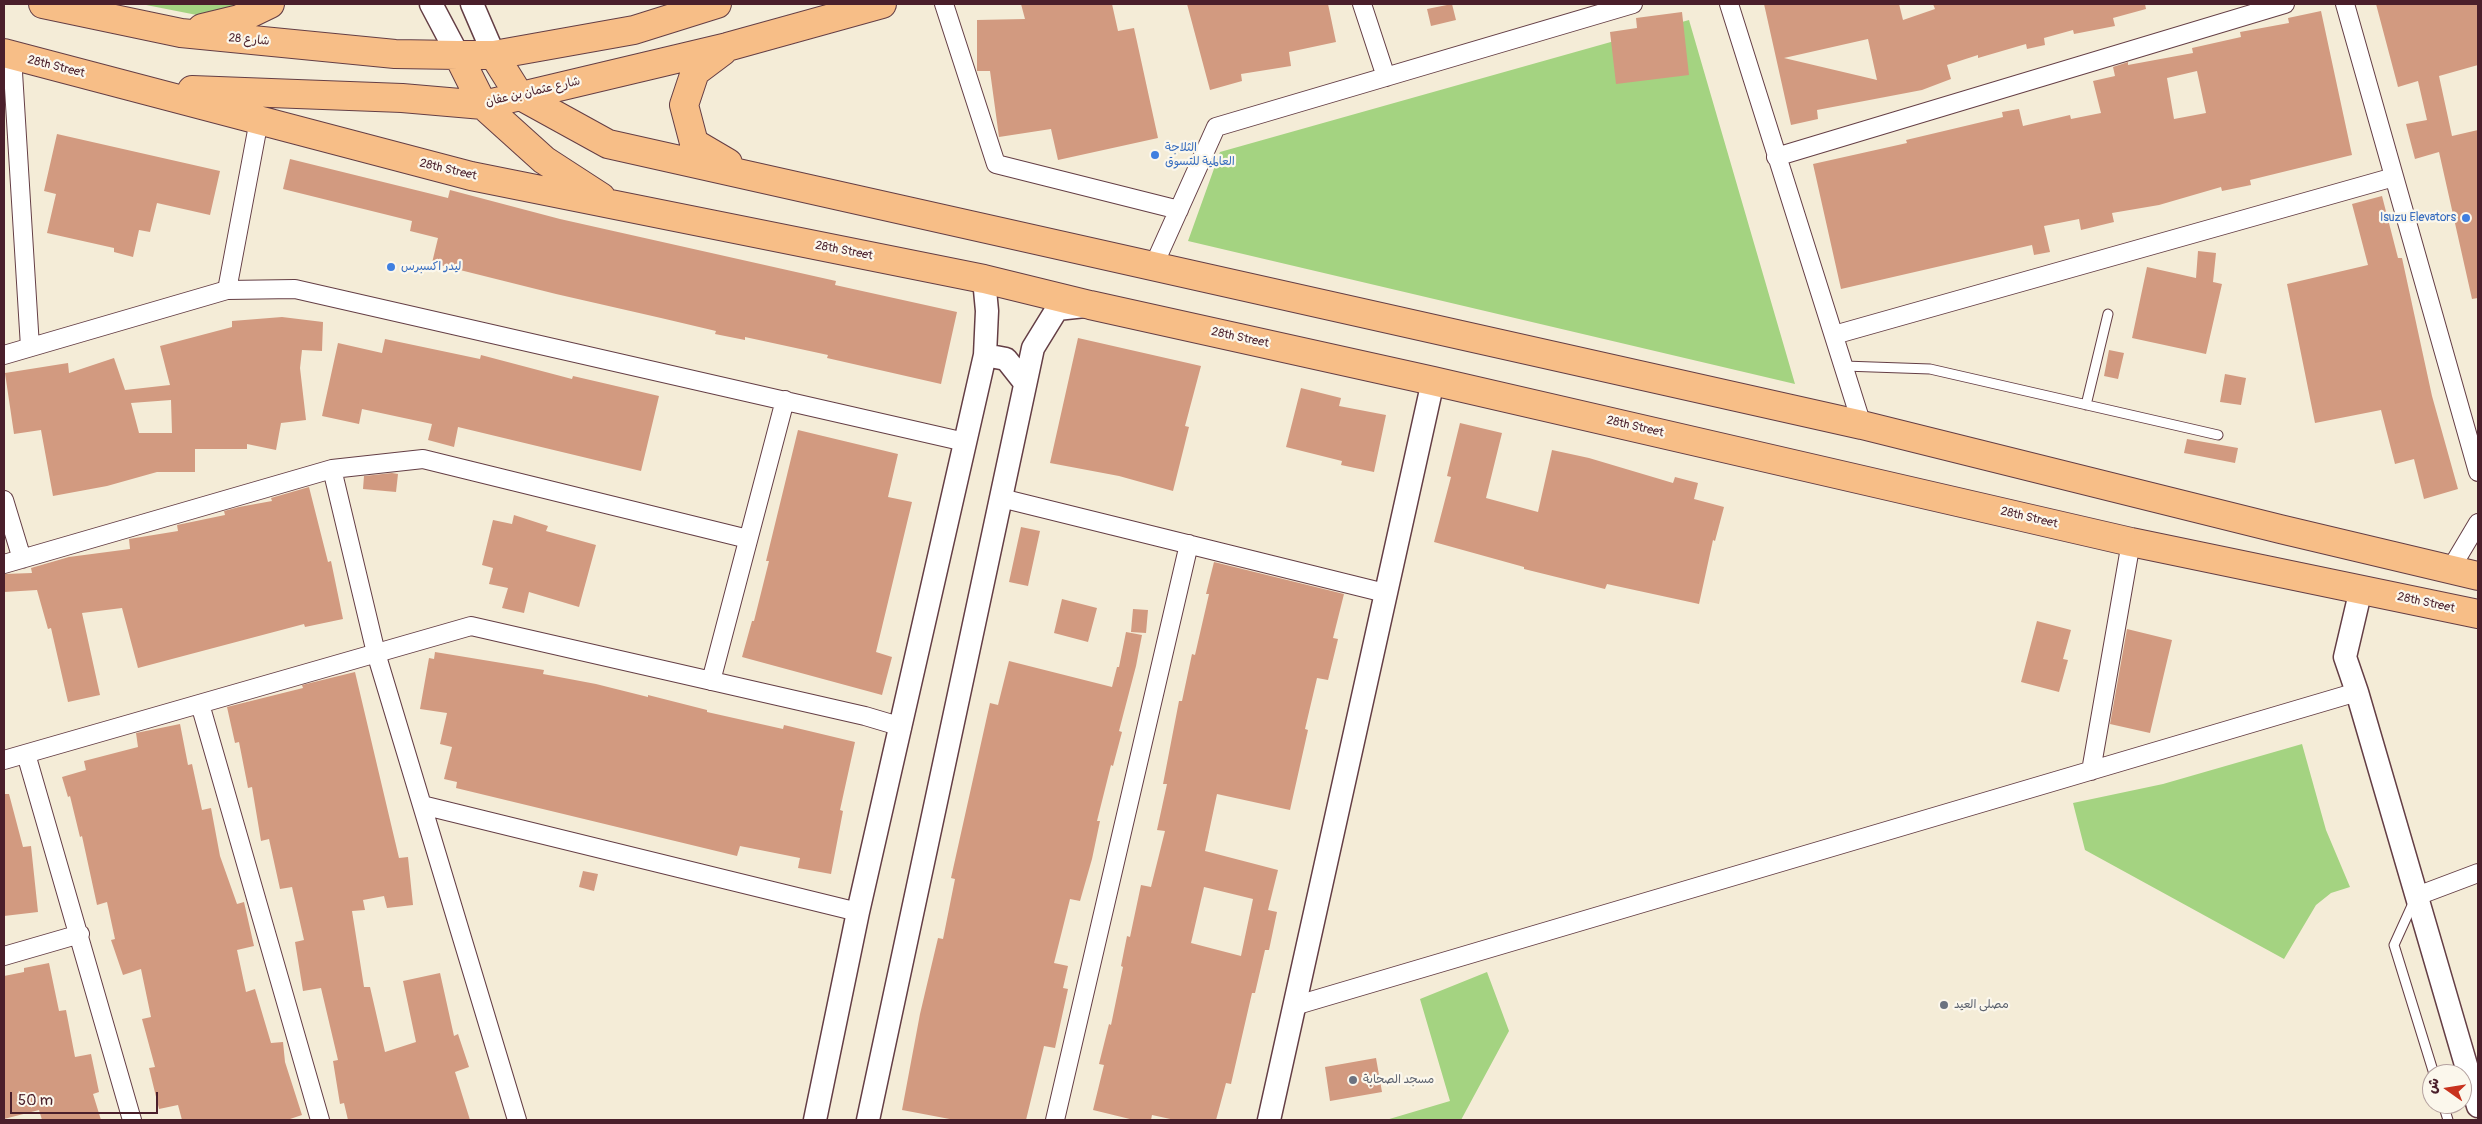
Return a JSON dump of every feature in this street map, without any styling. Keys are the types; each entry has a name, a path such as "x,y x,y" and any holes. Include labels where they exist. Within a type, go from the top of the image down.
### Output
{"main road":[{"name":"شارع 28","path":"43,4 181,33 395,54 458,55"},
{"path":"181,33 240,19 270,4"},
{"path":"616,206 544,160 483,105 458,55 494,55 634,30 717,4"},
{"name":"شارع عثمان بن عفان","path":"145,89 402,98 483,105 728,47 882,4"},
{"path":"728,47 695,72 684,105 694,143 751,176"},
{"name":"28th Street","path":"8,54 462,173 616,206 984,279 1090,306 1432,380 2131,542 2478,614"},
{"path":"494,55 519,95 608,144 1862,425 2478,576"}],"street":[{"path":"431,4 458,55"},
{"path":"472,4 494,55"},
{"path":"944,4 996,164 1179,210"},
{"path":"1362,4 1386,77"},
{"path":"1153,267 1216,127 1633,4"},
{"path":"1729,4 1862,425"},
{"path":"1776,157 2285,4"},
{"path":"2345,4 2478,472"},
{"path":"8,54 30,347"},
{"path":"227,290 258,120"},
{"path":"1834,335 2394,177"},
{"path":"816,1120 858,912 902,727 985,355 987,311 984,279"},
{"path":"4,355 227,290 295,288 965,442"},
{"path":"868,1120 1032,348 1057,309 1090,306"},
{"path":"985,355 1006,359 1025,382"},
{"path":"1269,1120 1432,380"},
{"path":"711,681 785,400"},
{"path":"4,564 332,469 423,459 748,540"},
{"path":"332,469 376,653 516,1120"},
{"path":"1000,498 1385,592"},
{"path":"4,500 22,559"},
{"path":"2450,570 2478,523"},
{"path":"2090,771 2131,542"},
{"path":"1055,1120 1190,544"},
{"path":"2361,589 2345,657 2357,692 2478,1106"},
{"path":"4,760 471,626 865,716 902,727"},
{"path":"1294,1006 2357,692"},
{"path":"200,704 320,1120"},
{"path":"26,754 80,934 132,1120"},
{"path":"422,805 858,912"},
{"path":"2417,896 2478,873"},
{"path":"4,956 80,934"}],"lane":[{"path":"2086,405 2108,314"},
{"path":"1844,366 1930,369 2218,435"},
{"path":"2417,896 2394,945 2431,1064"}],"green space":[{"path":"141,4 241,4 207,17"},
{"path":"1689,20 1795,384 1188,241 1220,152"},
{"path":"2302,744 2326,830 2350,887 2331,893 2316,905 2284,959 2085,850 2073,803 2163,784"},
{"path":"1487,972 1509,1031 1461,1120 1386,1120 1450,1101 1420,999"}],"building":[{"path":"1021,4 1112,4 1118,31 1134,28 1158,138 1058,160 1051,129 999,137 990,71 977,71 977,20 1025,19"},
{"path":"1187,4 1328,4 1336,42 1289,52 1291,66 1241,74 1242,81 1210,90"},
{"path":"1452,4 1456,20 1431,26 1427,9"},
{"path":"1764,4 1899,4 1903,20 1935,9 1933,4 2145,4 2146,9 2113,18 2115,26 2074,34 2073,30 2044,38 2045,45 2027,49 2026,44 1978,58 1978,55 1947,65 1951,79 1922,90 1817,110 1818,119 1791,125","holes":["1868,39 1877,80 1784,58"]},
{"path":"2376,4 2478,4 2478,65 2439,76 2452,136 2478,130 2478,298 2472,299 2439,152 2415,159 2406,124 2427,120 2418,81 2398,87"},
{"path":"2321,11 2352,155 2250,180 2251,185 2222,191 2221,187 2159,205 2112,213 2114,222 2081,230 2079,219 2044,226 2050,252 2034,255 2032,245 1841,289 1813,164 1907,143 1906,140 2003,117 2002,112 2019,109 2023,126 2070,115 2071,119 2101,113 2093,81 2115,76 2113,67 2128,62 2128,65 2193,53 2192,48 2241,37 2240,32 2289,23 2288,18","holes":["2197,71 2206,113 2174,119 2167,78"]},
{"path":"1682,12 1689,75 1616,84 1610,32 1637,28 1636,18"},
{"path":"57,134 220,171 210,215 157,203 150,232 139,230 133,257 114,252 114,248 47,233 56,194 44,191"},
{"path":"290,159 448,198 450,190 560,219 836,281 835,285 957,312 941,384 827,358 828,355 745,337 745,340 715,334 716,331 432,263 438,238 410,231 412,221 283,189"},
{"path":"2382,196 2398,258 2402,258 2432,396 2458,489 2424,499 2414,459 2395,464 2381,410 2315,423 2287,284 2368,265 2352,204"},
{"path":"2198,251 2216,253 2213,282 2222,284 2206,354 2132,338 2147,267 2196,278"},
{"path":"282,317 323,322 322,351 302,350 300,368 306,420 281,423 276,450 247,444 247,449 195,449 195,472 157,472 107,486 53,496 41,430 14,434 5,373 68,363 69,373 114,358 125,390 170,385 160,346 232,327 232,321","holes":["171,400 172,433 139,433 131,403"]},
{"path":"1078,338 1201,366 1185,426 1189,427 1173,491 1119,476 1050,463"},
{"path":"385,339 480,359 481,355 572,379 573,376 659,396 641,471 458,427 454,447 428,440 432,424 362,409 359,424 322,416 338,343 382,353"},
{"path":"2109,350 2124,353 2118,379 2104,376"},
{"path":"2225,374 2246,378 2241,405 2220,402"},
{"path":"1301,388 1341,398 1339,406 1386,415 1374,472 1341,465 1342,461 1286,447"},
{"path":"1460,423 1502,433 1486,498 1538,512 1552,450 1589,458 1673,483 1675,477 1698,483 1694,499 1724,507 1715,541 1713,540 1699,604 1607,584 1605,589 1524,569 1524,567 1434,542 1451,477 1447,476"},
{"path":"798,430 898,454 888,497 912,502 876,652 892,657 882,695 742,657 752,621 754,621 769,561 766,561"},
{"path":"2187,439 2238,448 2235,463 2184,453"},
{"path":"398,474 396,492 363,489 364,476"},
{"path":"309,487 328,562 331,561 343,619 305,627 304,624 138,668 122,608 82,613 100,695 68,702 51,628 48,629 37,590 4,592 4,574 32,573 31,568 69,557 130,549 129,539 178,531 177,525 225,515 224,511 272,501 271,498"},
{"path":"514,515 548,526 546,531 596,545 579,607 529,592 524,613 502,608 508,588 489,584 493,568 482,565 493,520 512,524"},
{"path":"1021,527 1040,531 1028,586 1009,582"},
{"path":"1214,562 1344,594 1333,638 1338,639 1328,680 1317,678 1305,729 1308,730 1290,810 1217,794 1205,851 1278,870 1268,910 1277,912 1269,950 1265,950 1255,993 1252,993 1231,1084 1226,1083 1216,1120 1175,1120 1152,1115 1151,1120 1134,1120 1093,1110 1104,1065 1099,1064 1109,1024 1111,1025 1123,967 1121,966 1127,936 1130,937 1141,885 1151,887 1165,831 1157,830 1167,784 1163,784 1179,701 1182,701 1192,654 1195,655 1209,594 1206,594","holes":["1204,887 1253,899 1241,956 1191,943"]},
{"path":"1062,599 1097,608 1088,642 1054,633"},
{"path":"1133,609 1148,610 1146,633 1131,632"},
{"path":"2037,621 2071,630 2063,659 2068,660 2059,692 2021,682"},
{"path":"2127,629 2172,640 2150,733 2110,724"},
{"path":"1126,632 1142,635 1136,666 1119,731 1122,732 1113,766 1111,765 1097,821 1100,821 1092,859 1080,901 1070,899 1054,963 1068,966 1063,988 1068,989 1055,1048 1044,1046 1026,1120 955,1120 902,1110 920,1014 938,938 943,939 955,879 951,878 990,703 998,705 1009,661 1112,687 1117,667 1119,667"},
{"path":"435,652 544,670 543,674 596,684 648,697 648,695 707,710 707,712 783,729 784,725 855,742 840,810 843,811 831,874 798,868 800,858 740,846 737,856 456,788 457,782 444,779 452,747 440,744 447,713 420,709 429,658 434,659"},
{"path":"355,672 399,858 408,857 413,905 387,908 384,896 363,900 365,910 352,911 364,987 370,987 385,1052 416,1042 403,981 440,973 454,1036 458,1034 469,1067 455,1072 470,1120 348,1120 344,1103 340,1104 333,1061 338,1060 321,988 303,991 295,942 304,940 292,887 280,889 269,839 261,841 252,787 248,788 239,742 235,743 227,707 303,688 302,685"},
{"path":"180,724 188,765 192,764 202,810 211,808 220,856 237,904 244,902 254,946 237,950 246,992 255,989 271,1043 283,1042 285,1062 302,1115 287,1120 182,1120 178,1105 159,1109 149,1068 155,1067 142,1019 151,1017 141,969 123,975 111,940 115,939 107,902 97,905 82,836 80,837 70,796 68,797 62,777 86,770 84,761 138,747 136,733"},
{"path":"4,794 9,794 23,847 31,846 38,912 4,916"},
{"path":"583,871 598,874 594,891 579,887"},
{"path":"49,963 59,1011 66,1010 75,1057 91,1054 99,1092 93,1094 101,1120 42,1120 39,1110 4,1119 4,976 24,972 24,968"},
{"name":"مسجد الصحابة","path":"1376,1058 1382,1092 1330,1101 1325,1067"}],"place":[{"name":"الثلاجة العالمية للتسوق","path":"1155,155"},
{"name":"Isuzu Elevators","path":"2466,218"},
{"name":"ليدر اكسبرس","path":"391,267"},
{"name":"مصلى العيد","path":"1944,1005"},
{"name":"مسجد الصحابة","path":"1353,1080"}]}
